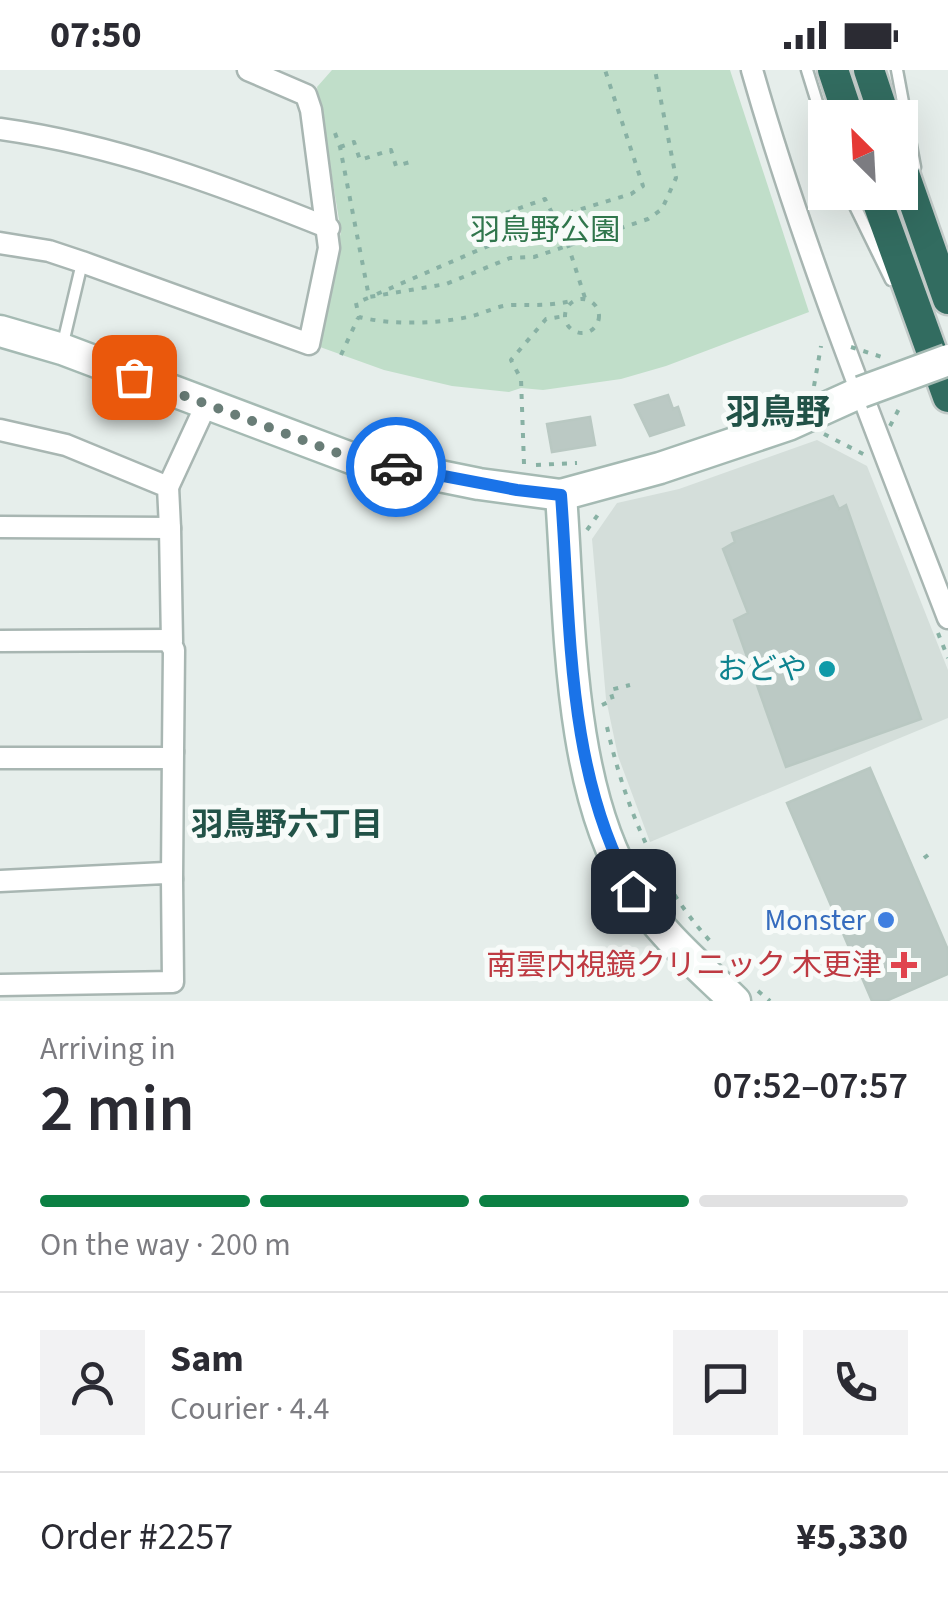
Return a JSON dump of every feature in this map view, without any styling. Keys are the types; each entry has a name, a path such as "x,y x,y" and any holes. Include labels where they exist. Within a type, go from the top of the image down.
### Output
{"highway":[{"path":"834,70 843,100"},
{"path":"870,70 879,100"},
{"path":"880,210 948,398"},
{"path":"916,210 948,299"}],"street":[{"path":"0,244 49,251 80,261 309,344 329,248 329,228 306,95 248,70"},
{"path":"752,70 766,121 940,620"},
{"path":"0,129 57,137 206,179 329,228"},
{"path":"0,331 59,348 351,458 478,484 561,495 679,462 788,424 948,360"},
{"path":"0,985 173,992 168,488 206,404"},
{"path":"0,430 66,445 168,488"},
{"path":"561,495 576,702 594,794 607,837 633,891 655,921 744,994"},
{"path":"0,528 170,528"},
{"path":"0,641 172,642"},
{"path":"0,758 167,758 173,752"},
{"path":"0,881 164,873 172,878"}],"lane":[{"path":"807,70 816,100"},
{"path":"897,70 930,252"},
{"path":"857,210 948,398"},
{"path":"59,348 80,261"}],"path":[{"path":"341,354 359,317 356,303 555,216 631,194 643,186 604,70"},
{"path":"369,297 446,284 510,258 534,257 648,218 662,209 676,178 655,70"},
{"path":"334,132 369,297"},
{"path":"340,146 354,142 360,160 391,150 396,166 410,162"},
{"path":"506,213 545,199 568,245 585,298"},
{"path":"359,317 379,322 456,320 504,306 548,307 575,300 585,298 600,310 600,320 594,329 575,332 568,326 565,316 575,300"},
{"path":"524,466 521,379 511,360 546,318 565,316"},
{"path":"813,392 822,341"},
{"path":"820,431 870,458"},
{"path":"510,465 578,463"},
{"path":"584,536 608,500"},
{"path":"940,620 948,658"},
{"path":"601,703 613,700 610,690 630,684"},
{"path":"606,723 621,784 647,849 677,899 714,945"},
{"path":"744,994 770,1001"}],"shaded area":[{"name":"おどや","path":"817,440 867,466 948,670 948,718 650,842 618,756 606,699 592,539 617,503 679,489"}],"green space":[{"name":"羽鳥野公園","path":"332,70 730,70 809,312 666,366 621,379 543,390 521,388 509,392 452,386 384,370 320,347 322,330 318,321 341,232 317,87"}],"building":[{"path":"668,395 673,409 678,407 684,425 650,436 635,405"},
{"path":"590,417 595,445 552,452 547,424"},
{"name":"おどや","path":"833,496 839,509 846,505 921,719 786,767 734,620 748,613 723,549 735,542 732,533"},
{"path":"870,768 948,950 948,974 886,1001 872,1001 787,803"}],"way so far":[{"path":"134,377 351,458 396,467"}],"place":[{"name":"おどや","path":"827,669"},
{"name":"Monster","path":"886,920"},
{"name":"南雲内視鏡クリニック 木更津","path":"904,965"}],"district":[{"name":"羽鳥野","path":"778,413"},
{"name":"羽鳥野六丁目","path":"287,825"}],"route":[{"path":"396,467 561,495 576,702 603,825 633,891"}]}
